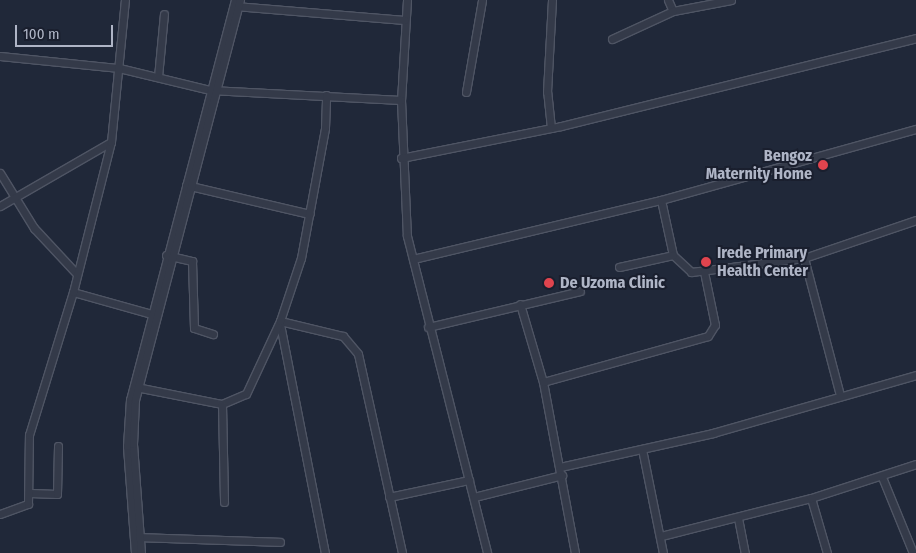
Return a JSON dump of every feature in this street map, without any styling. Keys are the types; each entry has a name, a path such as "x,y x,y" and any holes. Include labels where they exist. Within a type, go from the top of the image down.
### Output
{"street":[{"path":"0,514 28,504 30,493 29,435 73,292 76,273 111,142 124,0"},
{"path":"407,0 404,20 400,100 401,158 413,259 428,327 488,553"},
{"path":"466,92 482,0"},
{"path":"551,128 547,92 552,0"},
{"path":"668,0 673,11"},
{"path":"612,39 673,11 731,0"},
{"path":"135,553 127,446 136,387 167,255 237,3 404,20"},
{"path":"158,77 164,14"},
{"path":"401,158 551,128 916,38"},
{"path":"0,56 119,68 213,90 400,100"},
{"path":"136,387 222,404 246,394 280,321 310,214 325,128 326,95"},
{"path":"413,259 661,200 916,129"},
{"path":"0,206 111,142"},
{"path":"0,173 34,228 76,273"},
{"path":"187,185 310,214"},
{"path":"661,200 673,255 691,272 704,272 804,258 916,220"},
{"path":"167,255 192,261 194,328 213,334"},
{"path":"619,267 673,255"},
{"path":"804,258 840,395"},
{"path":"544,382 708,336 715,325 704,272"},
{"path":"73,292 152,314"},
{"path":"428,327 520,304 580,292"},
{"path":"520,304 544,382 575,553"},
{"path":"280,321 352,342 402,553"},
{"path":"280,321 283,360 325,553"},
{"path":"560,467 713,433 840,395 916,375"},
{"path":"136,387 133,426 141,553"},
{"path":"222,404 224,502"},
{"path":"30,493 57,494 58,446"},
{"path":"642,449 663,553"},
{"path":"661,536 811,498 882,477 916,464"},
{"path":"474,497 562,475"},
{"path":"882,477 913,553"},
{"path":"389,497 469,480"},
{"path":"811,498 827,553"},
{"path":"738,518 745,553"},
{"path":"140,537 280,542"}],"place":[{"name":"Bengoz Maternity Home","path":"823,165"},
{"name":"Irede Primary Health Center","path":"706,262"},
{"name":"De Uzoma Clinic","path":"549,283"}]}
